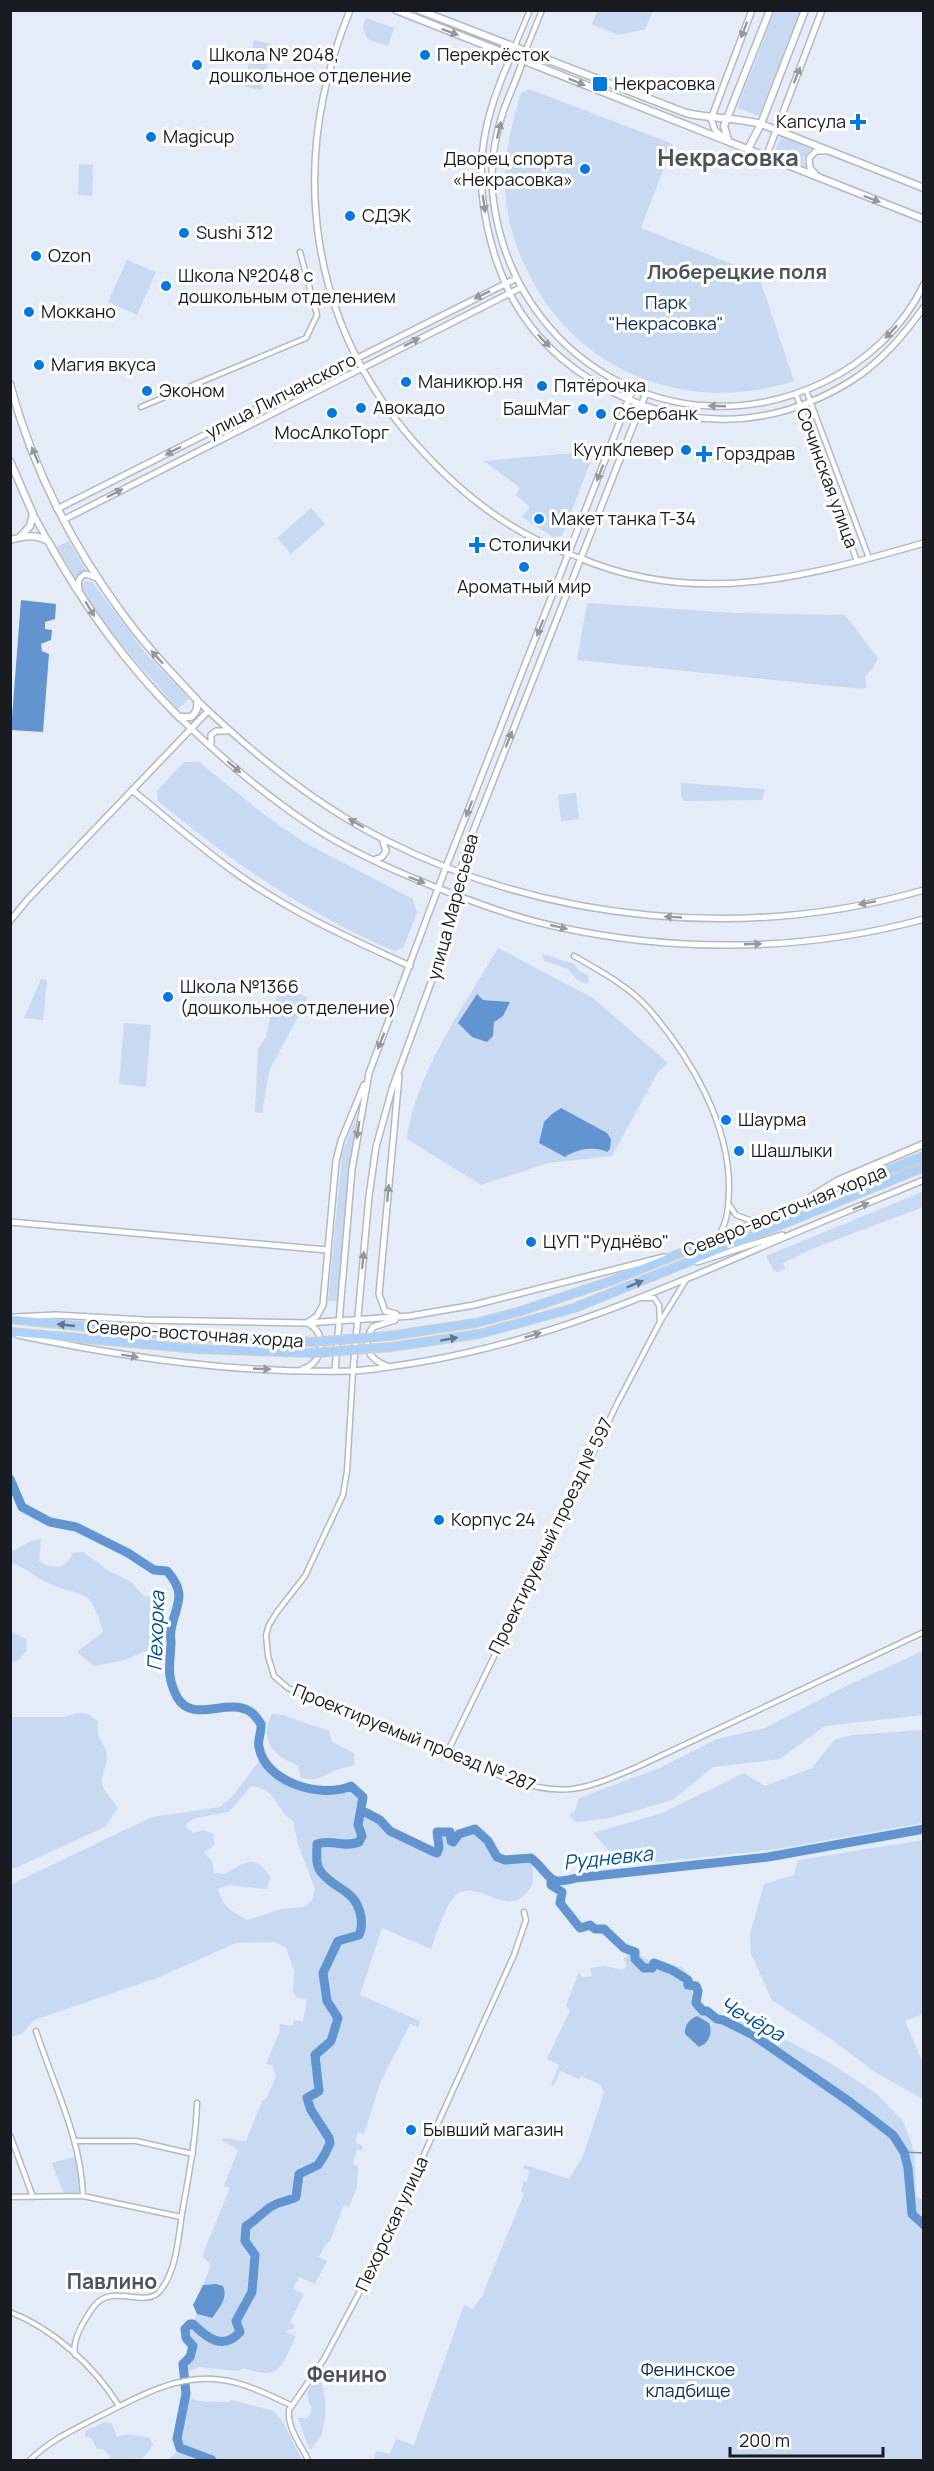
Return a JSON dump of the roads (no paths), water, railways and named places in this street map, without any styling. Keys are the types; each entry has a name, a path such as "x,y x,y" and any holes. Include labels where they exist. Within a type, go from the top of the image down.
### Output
{"highway":[{"name":"Северо-восточная хорда","path":"10,1318 197,1338 313,1342 389,1336 466,1324 518,1312 611,1281 924,1156"},
{"name":"Северо-восточная хорда","path":"10,1333 199,1349 314,1353 391,1347 460,1338 523,1324 574,1308 924,1167"}],"main road":[{"path":"396,10 512,56 524,56 686,113 711,118 742,118 762,124 924,188"},
{"path":"419,10 514,48 524,56 728,141 924,219"},
{"path":"728,141 724,130 770,10"},
{"path":"748,149 762,124 805,10"},
{"path":"10,384 26,434 57,509 98,578 141,638 196,700 198,708 191,717 179,717 127,661 97,621 48,541 35,536 10,540"},
{"path":"10,461 33,513 30,526 20,537"},
{"path":"797,1206 837,1181 924,1144"}],"street":[{"path":"350,10 324,87 315,151 320,247 326,278 340,323 356,358 390,414 459,490 520,531 569,554 607,568 656,579 726,584 770,581 858,562 924,543"},
{"path":"530,10 498,87 485,138 481,169 488,232 510,293 534,330 553,350 579,371 613,393 641,404 687,417 741,419 800,406 851,381 891,349 924,308"},
{"path":"542,10 502,113 492,174 498,225 515,279 540,319 570,349 619,382 669,400 700,406 730,407 761,403 796,394 837,376 870,352 901,321 924,284"},
{"path":"728,141 715,130 711,118 752,10"},
{"path":"766,156 822,10"},
{"path":"498,87 508,87 510,93"},
{"path":"821,178 810,168 809,158 816,151 831,152"},
{"path":"141,407 306,338 317,315 300,252"},
{"name":"улица Липчанского","path":"57,509 515,279"},
{"name":"улица Липчанского","path":"63,519 520,288"},
{"name":"улица Маресьева","path":"335,1371 352,1169 369,1073 446,867 633,388"},
{"name":"Сочинская улица","path":"806,390 869,558"},
{"name":"улица Маресьева","path":"353,1371 376,1147 386,1107 447,937 454,895 465,852 646,393"},
{"name":"Сочинская улица","path":"796,394 858,562"},
{"path":"665,410 661,407 661,402 669,400"},
{"path":"33,513 48,541"},
{"path":"79,591 80,577 85,574 98,578"},
{"path":"196,700 274,769 335,812 381,838 446,867 516,890 568,903 645,916 697,918 781,916 871,903 924,890"},
{"path":"10,921 28,898 208,711"},
{"path":"179,717 266,794 317,830 372,860 454,895 503,912 564,928 647,941 730,944 837,937 924,919"},
{"path":"212,747 211,735 216,731 229,731"},
{"path":"132,790 225,866 266,892 346,938 410,966"},
{"path":"372,860 382,857 386,851 381,838"},
{"path":"574,956 598,970 649,1008 697,1078 710,1102 726,1153 729,1174 727,1219 717,1239"},
{"path":"400,1066 379,1294 385,1311 411,1316"},
{"path":"306,1323 315,1318 323,1305 336,1161 341,1141 369,1073"},
{"path":"10,1333 90,1350 232,1368 353,1371 390,1367 455,1355 558,1328 687,1279 924,1180"},
{"path":"729,1203 736,1215 757,1223"},
{"path":"10,1222 327,1250"},
{"path":"671,1269 807,1227"},
{"path":"390,1367 375,1362 368,1352 369,1332 372,1327 381,1323 506,1297 694,1248"},
{"name":"Проектируемый проезд № 597","path":"447,1753 544,1550 660,1322 687,1279"},
{"path":"639,1298 654,1298 659,1305 660,1322"},
{"path":"10,1318 56,1315 144,1320 306,1323 411,1316"},
{"path":"292,1371 314,1364 320,1355 321,1337 315,1327 306,1323"},
{"name":"Проектируемый проезд № 287","path":"353,1371 347,1472 343,1495 305,1576 269,1624 266,1635 268,1656 274,1676 288,1688 508,1779 554,1791 583,1789 635,1768 924,1632"},
{"name":"Пехорская улица","path":"291,2405 324,2359 373,2267 514,1955 526,1920 524,1912"},
{"path":"36,2031 76,2141 81,2164 83,2196"},
{"path":"75,2355 73,2346 78,2332 100,2300 115,2294 150,2297 160,2291 176,2250 193,2154 197,2103"},
{"path":"10,2135 33,2197"},
{"path":"76,2141 136,2141 193,2154"},
{"path":"10,2197 83,2196 181,2217"},
{"path":"10,2312 34,2323 97,2373 119,2406"},
{"path":"30,2460 48,2444 158,2387 193,2380 228,2380 291,2405 290,2423 309,2460"}],"water":[{"path":"21,600 56,604 55,619 45,622 45,629 52,630 51,640 41,644 42,651 49,654 43,732 11,730"},
{"path":"477,994 483,1000 510,1002 503,1016 494,1022 493,1036 487,1042 472,1037 458,1023"},
{"path":"561,1108 607,1133 611,1139 610,1149 607,1152 586,1149 565,1157 539,1143 544,1122"},
{"path":"697,2016 709,2023 711,2031 708,2041 699,2047 685,2034 688,2023"},
{"path":"203,2285 223,2286 225,2295 220,2307 212,2318 197,2314 193,2305"}],"waterway":[{"name":"Пехорка","path":"10,1479 22,1507 50,1522 76,1527 128,1553 154,1570 167,1571 179,1593 171,1632 170,1670 171,1683 183,1705 201,1710 231,1707 249,1711 261,1724 259,1747 263,1760 283,1779 311,1789 339,1790 351,1786 363,1797 358,1825 362,1836 359,1842 317,1844 319,1869 355,1901 362,1922 359,1935 338,1941 323,1973 327,2001 338,2018 331,2041 315,2055 319,2091 307,2098 311,2110 330,2143 318,2165 299,2174 296,2197 272,2206 246,2226 245,2241 255,2255 252,2292 236,2321 240,2332 234,2338 221,2342 210,2338 193,2324 185,2329 186,2338 193,2346 190,2357 183,2364 186,2394 177,2439 180,2448 212,2460"},
{"name":"Рудневка","path":"361,1810 380,1820 390,1831 437,1853 439,1847 437,1832 450,1832 453,1842 459,1834 475,1829 488,1841 497,1857 505,1860 531,1858 550,1877 559,1881 768,1857 924,1829"},
{"name":"Чечёра","path":"551,1880 551,1885 562,1892 560,1903 580,1928 590,1925 595,1929 604,1929 624,1948 635,1952 635,1959 644,1968 652,1968 654,1963 688,1980 688,1985 696,1986 698,1991 696,2003 703,2011 753,2035 850,2102 893,2135 904,2152 908,2168 912,2214 924,2225"},
{"path":"904,2152 924,2153"}],"place":[{"name":"Перекрёсток","path":"425,55"},
{"name":"Школа № 2048, дошкольное отделение","path":"197,65"},
{"name":"Некрасовка","path":"600,84"},
{"name":"Капсула","path":"858,122"},
{"name":"Magicup","path":"151,137"},
{"name":"Дворец спорта «Некрасовка»","path":"585,169"},
{"name":"СДЭК","path":"350,216"},
{"name":"Sushi 312","path":"184,233"},
{"name":"Ozon","path":"36,256"},
{"name":"Школа №2048 с дошкольным отделением","path":"166,286"},
{"name":"Моккано","path":"29,312"},
{"name":"Магия вкуса","path":"39,365"},
{"name":"Маникюр.ня","path":"406,382"},
{"name":"Пятёрочка","path":"542,386"},
{"name":"Эконом","path":"147,391"},
{"name":"Авокадо","path":"361,408"},
{"name":"БашМаг","path":"583,409"},
{"name":"МосАлкоТорг","path":"332,413"},
{"name":"Сбербанк","path":"601,414"},
{"name":"КуулКлевер","path":"686,450"},
{"name":"Горздрав","path":"704,454"},
{"name":"Макет танка Т-34","path":"539,519"},
{"name":"Столички","path":"477,545"},
{"name":"Ароматный мир","path":"524,567"},
{"name":"Школа №1366 (дошкольное отделение)","path":"168,997"},
{"name":"Шаурма","path":"726,1120"},
{"name":"Шашлыки","path":"739,1151"},
{"name":"ЦУП \"Руднёво\"","path":"531,1242"},
{"name":"Корпус 24","path":"439,1520"},
{"name":"Бывший магазин","path":"411,2130"}],"district":[{"name":"Некрасовка","path":"728,158"},
{"name":"Люберецкие поля","path":"737,272"},
{"name":"Павлино","path":"112,2282"},
{"name":"Фенино","path":"347,2375"}],"park label":[{"name":"Парк \"Некрасовка\"","path":"666,313"},
{"name":"Фенинское кладбище","path":"688,2380"}]}
